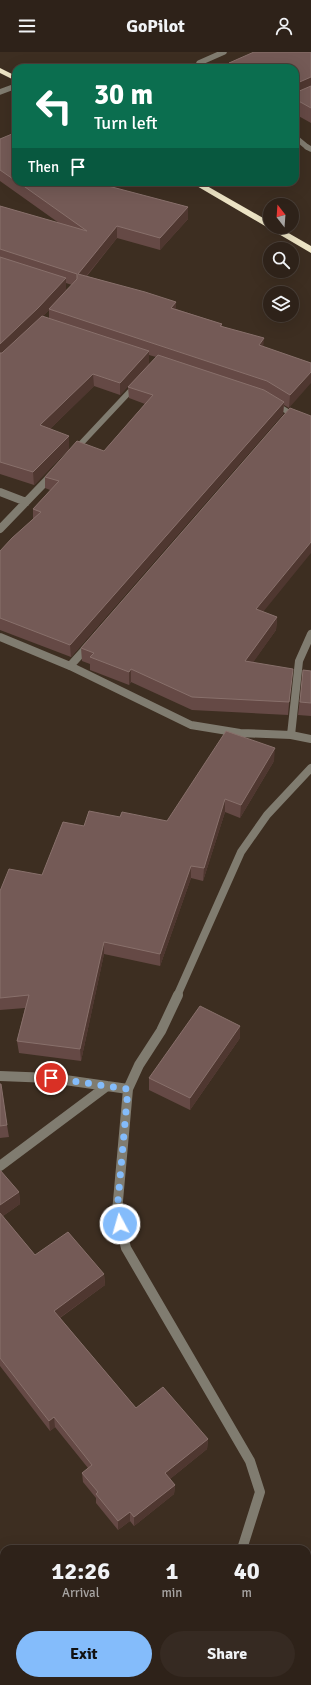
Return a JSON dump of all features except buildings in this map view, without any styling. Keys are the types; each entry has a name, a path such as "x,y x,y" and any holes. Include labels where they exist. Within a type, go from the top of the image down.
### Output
{"highway":[{"path":"0,70 12,77"},
{"path":"201,186 263,222"},
{"path":"283,234 311,250"}],"street":[{"path":"200,64 199,63 224,52"},
{"path":"0,92 12,88"},
{"path":"299,140 310,147"},
{"path":"68,457 142,379"},
{"path":"271,402 290,413 311,420"},
{"path":"285,419 290,413"},
{"path":"0,529 58,469"},
{"path":"0,492 26,502"},
{"path":"291,735 299,661 311,634"},
{"path":"0,637 70,666 190,726 240,733 291,735 311,739"},
{"path":"70,666 91,642"},
{"path":"243,1545 260,1492 250,1461 126,1248 117,1212 128,1089 139,1065 164,1024 188,974 241,852 267,815 311,768"},
{"path":"0,1076 51,1078 128,1089"},
{"path":"0,1166 107,1086"}],"route":[{"path":"51,1078 128,1089 117,1212 120,1224"}]}
